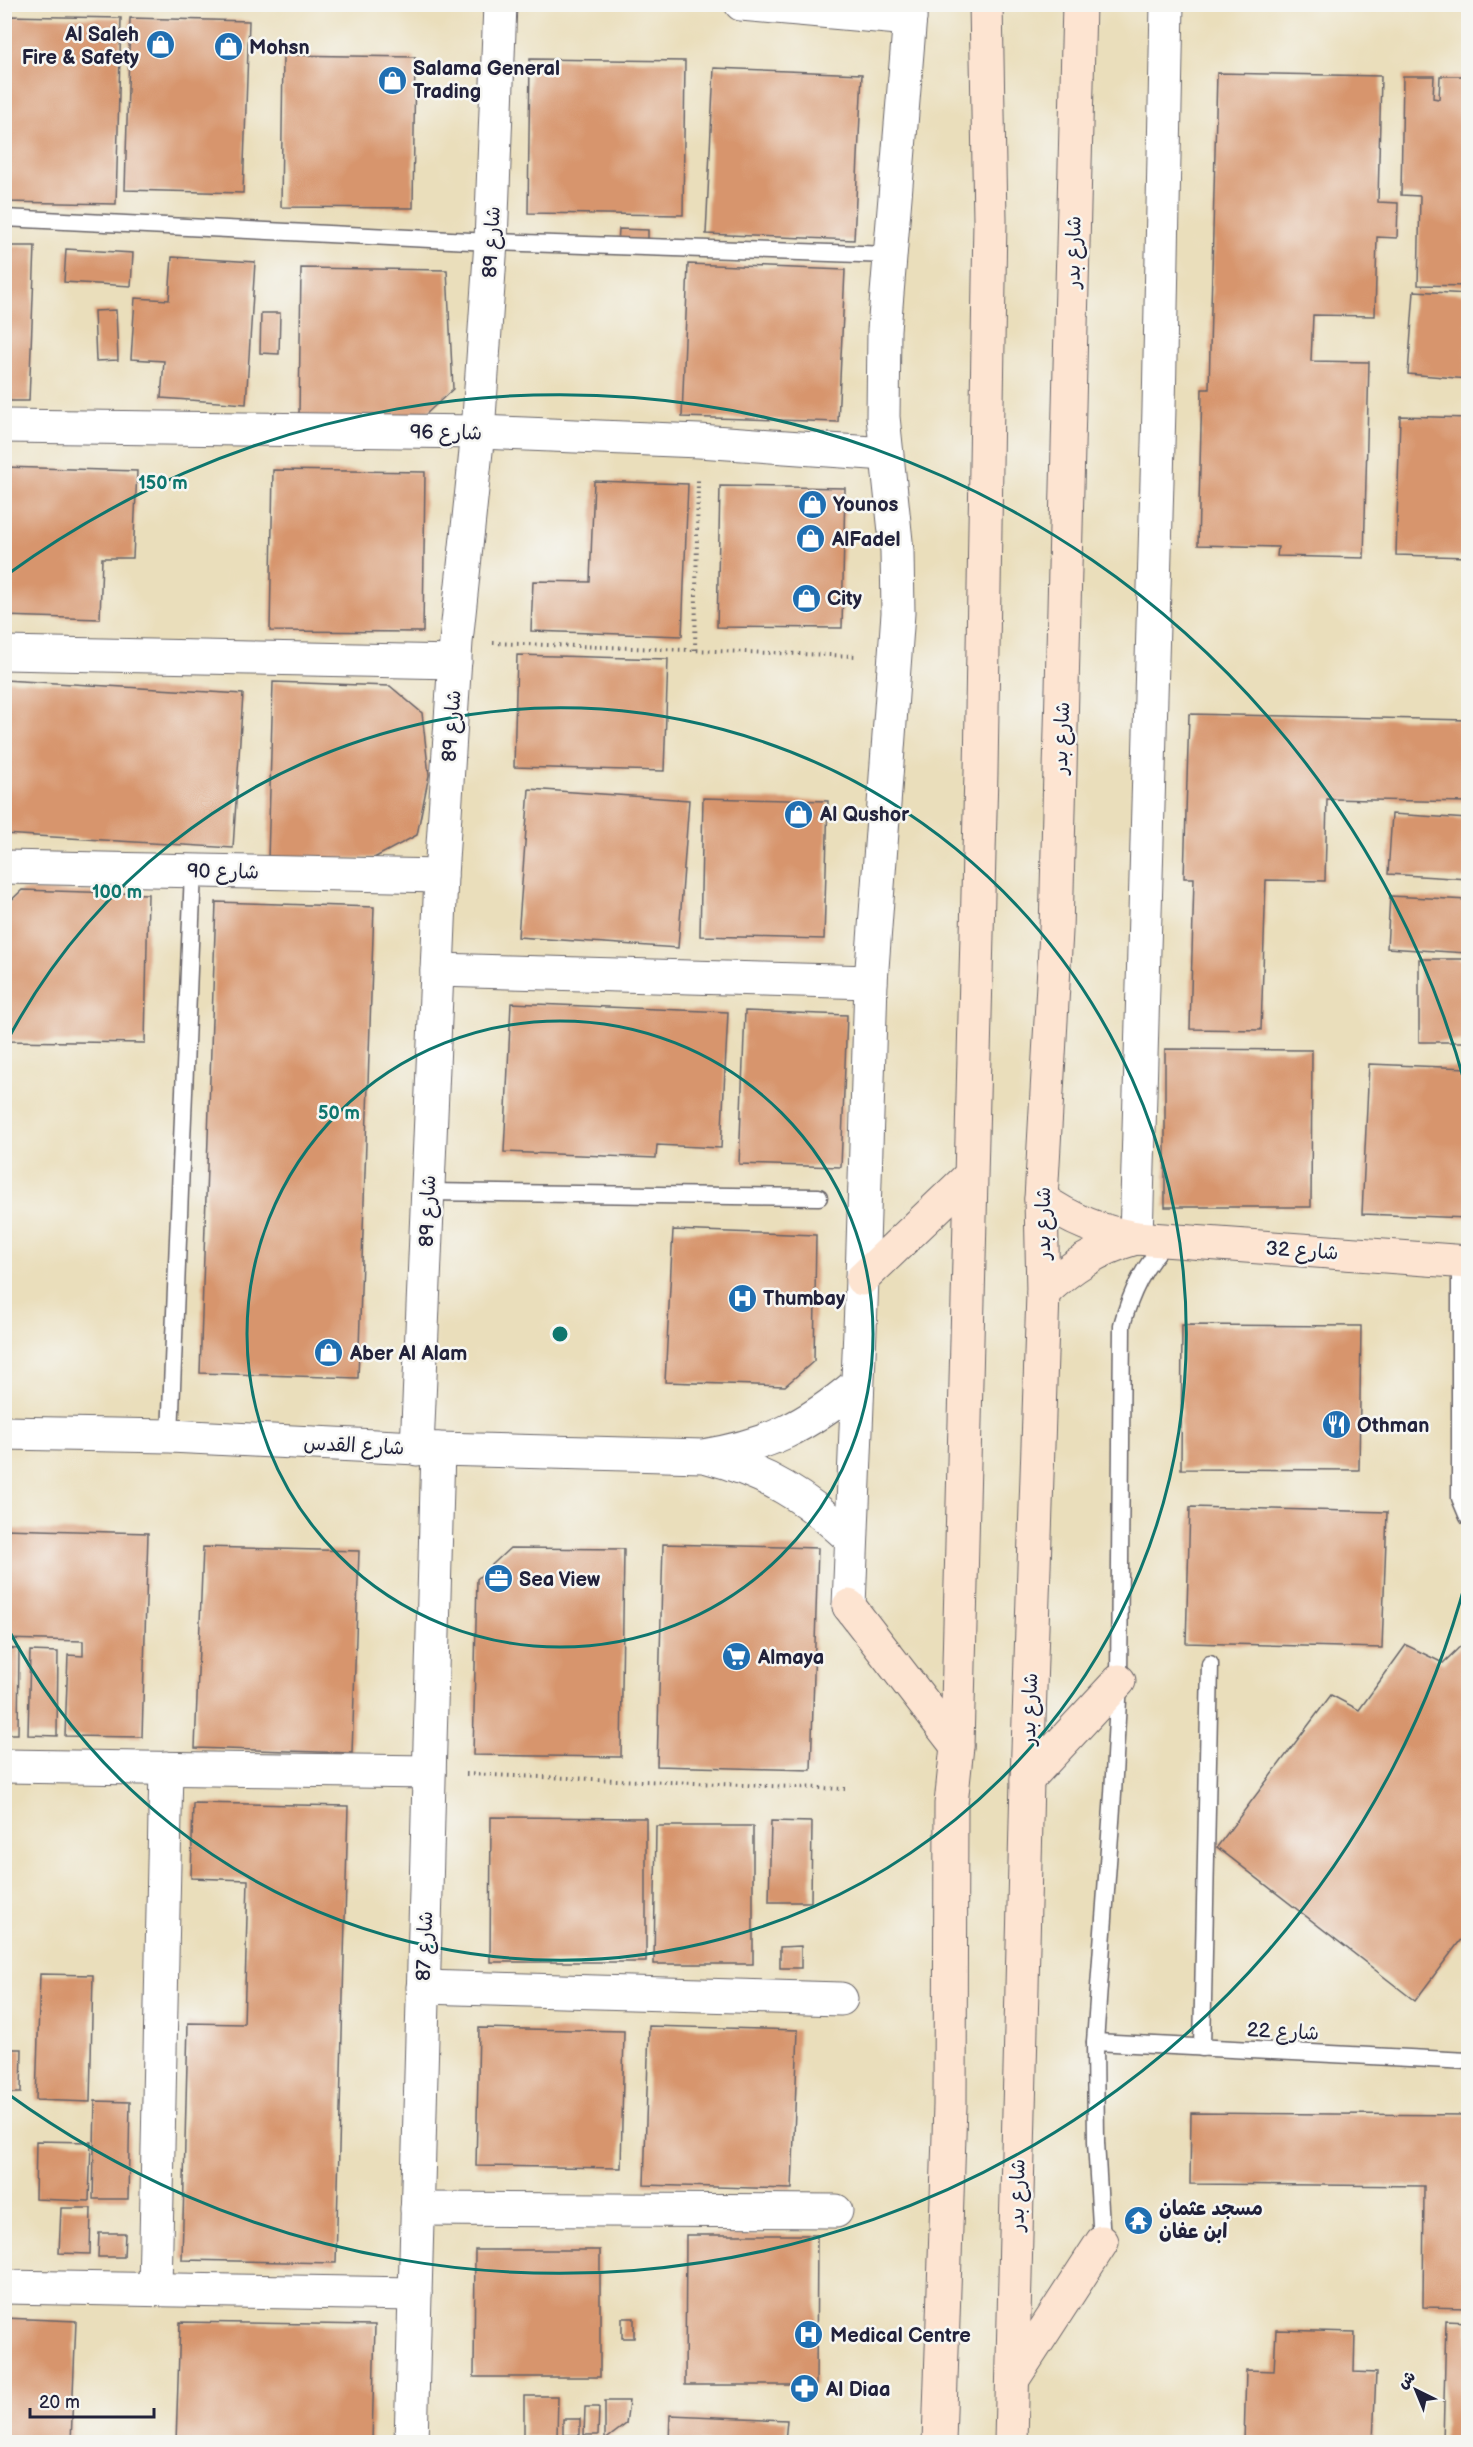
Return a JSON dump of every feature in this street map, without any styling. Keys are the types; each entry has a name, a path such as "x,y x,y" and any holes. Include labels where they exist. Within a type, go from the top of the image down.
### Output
{"main road":[{"path":"939,2442 950,2105 951,1804 957,1746 981,760 990,232 986,4"},
{"name":"شارع بدر","path":"1011,2442 1027,1779 1043,1293 1041,1199 1056,931 1079,6"},
{"path":"862,1280 970,1176"},
{"name":"شارع 32","path":"1041,1199 1086,1226 1110,1234 1464,1262"},
{"name":"شارع 32","path":"1043,1293 1062,1274 1085,1258 1109,1246 1151,1239"},
{"path":"849,1606 957,1746"},
{"path":"1027,1779 1119,1681"},
{"path":"1013,2379 1102,2242"}],"street":[{"name":"شارع 89","path":"427,1449 428,1192 441,876 456,652 478,432 491,242 500,4"},
{"path":"741,4 910,12 884,330 883,417 897,551 898,613 871,982 849,1606"},
{"path":"1151,1239 1159,408 1167,4"},
{"name":"شارع 96","path":"4,426 478,432 699,441 886,454"},
{"path":"4,653 456,652"},
{"name":"شارع 90","path":"4,867 441,876"},
{"path":"437,970 871,982"},
{"name":"شارع القدس","path":"4,1433 170,1436 427,1449 703,1456 739,1450 774,1439 807,1423 857,1384"},
{"name":"شارع 87","path":"411,2442 429,1772 427,1449"},
{"name":"شارع القدس","path":"703,1456 736,1464 767,1477 797,1494 825,1514 850,1538"},
{"path":"4,1766 429,1772"},
{"path":"154,2289 166,1768"},
{"path":"423,1987 841,1999"},
{"path":"417,2209 836,2211"},
{"path":"4,2287 415,2294"}],"lane":[{"path":"4,218 491,242 890,255"},
{"path":"170,1436 193,871"},
{"path":"428,1192 819,1197"},
{"path":"1102,2242 1096,2142 1095,2042 1119,1681 1122,1325 1128,1302 1151,1258 1151,1239"},
{"path":"1464,1262 1460,1498 1468,1517"},
{"path":"1202,2048 1210,1664"},
{"name":"شارع 22","path":"1095,2042 1468,2061"}],"path":[{"path":"695,650 699,441"},
{"path":"456,652 695,650 896,658"},
{"path":"429,1772 845,1789"}],"building":[{"path":"4,16 121,18 116,204 4,202"},
{"path":"130,18 249,21 243,193 125,190"},
{"path":"283,55 415,57 413,208 281,207"},
{"path":"530,59 685,61 683,215 528,213"},
{"path":"714,68 862,74 854,240 706,234"},
{"path":"1217,73 1381,76 1378,202 1398,203 1397,238 1377,237 1375,316 1313,315 1311,361 1369,362 1364,558 1277,556 1278,547 1198,545 1202,389 1209,389"},
{"path":"1403,76 1434,76 1433,98 1439,99 1440,76 1468,76 1468,286 1418,285 1420,196 1401,195"},
{"path":"619,229 648,230 648,244 618,243"},
{"path":"4,246 35,246 29,401 4,401"},
{"path":"66,249 133,253 131,286 64,282"},
{"path":"172,257 255,262 246,404 161,398 164,361 131,359 135,298 169,300"},
{"path":"688,264 845,270 838,422 682,417"},
{"path":"301,268 447,270 453,389 411,428 299,415"},
{"path":"1414,291 1468,294 1468,379 1408,374"},
{"path":"116,310 118,360 96,361 94,311"},
{"path":"261,313 280,313 279,354 260,353"},
{"path":"1400,416 1468,418 1468,557 1396,555"},
{"path":"4,467 137,471 133,558 102,558 100,619 4,616"},
{"path":"273,470 425,472 423,632 270,631"},
{"path":"594,481 688,484 682,636 531,631 533,581 590,582"},
{"path":"720,486 845,488 842,628 717,627"},
{"path":"517,655 668,659 664,771 514,767"},
{"path":"4,680 243,694 233,848 4,834"},
{"path":"273,682 390,686 422,713 429,775 417,835 374,858 268,860"},
{"path":"1189,714 1468,720 1468,802 1327,799 1325,881 1266,880 1261,1030 1190,1029 1194,878 1184,878"},
{"path":"529,789 689,800 678,948 518,937"},
{"path":"703,798 828,801 824,939 700,936"},
{"path":"1392,814 1468,819 1468,879 1388,874"},
{"path":"22,890 148,894 145,1043 4,1041 4,907"},
{"path":"1390,896 1468,900 1467,953 1387,948"},
{"path":"216,902 374,907 358,1378 200,1373"},
{"path":"1419,959 1468,959 1468,1042 1419,1042"},
{"path":"511,1003 728,1012 721,1148 657,1145 656,1158 504,1152"},
{"path":"745,1011 847,1015 841,1167 739,1164"},
{"path":"1165,1049 1312,1050 1311,1207 1165,1207"},
{"path":"1369,1064 1468,1068 1468,1218 1362,1214"},
{"name":"Thumbay","path":"673,1230 816,1235 814,1361 785,1386 665,1382"},
{"path":"1182,1325 1361,1326 1359,1470 1181,1469"},
{"path":"1190,1507 1387,1512 1382,1648 1186,1643"},
{"path":"4,1529 148,1533 142,1737 65,1736 68,1655 83,1656 83,1641 4,1639"},
{"name":"Almaya","path":"663,1544 818,1548 811,1770 657,1766"},
{"path":"203,1547 359,1551 352,1753 195,1748"},
{"path":"510,1548 624,1549 621,1757 473,1755 477,1579"},
{"path":"1468,1639 1468,1930 1415,2001 1217,1847 1331,1695 1359,1710 1406,1645 1443,1663"},
{"path":"4,1648 19,1649 18,1734 4,1734"},
{"path":"30,1651 58,1652 57,1736 28,1735"},
{"path":"193,1803 348,1806 336,2263 182,2260 188,2023 244,2024 248,1880 191,1878"},
{"path":"491,1817 646,1818 646,1962 490,1962"},
{"path":"771,1821 812,1822 811,1902 769,1902"},
{"path":"656,1826 753,1826 753,1964 654,1964"},
{"path":"801,1946 801,1968 780,1968 780,1947"},
{"path":"40,1974 93,1975 90,2102 36,2100"},
{"path":"649,2026 798,2030 792,2189 644,2185"},
{"path":"479,2028 624,2031 621,2168 476,2166"},
{"path":"4,2049 22,2049 21,2093 4,2093"},
{"path":"95,2101 130,2102 128,2199 93,2199"},
{"path":"1191,2113 1468,2115 1468,2308 1423,2307 1424,2186 1190,2184"},
{"path":"36,2141 91,2142 89,2201 35,2199"},
{"path":"61,2208 91,2208 90,2254 59,2253"},
{"path":"99,2233 125,2233 124,2257 98,2257"},
{"path":"686,2235 817,2235 816,2385 685,2385"},
{"path":"475,2250 600,2250 600,2377 474,2377"},
{"path":"4,2318 76,2321 71,2442 4,2442"},
{"path":"622,2318 634,2318 634,2338 622,2338"},
{"path":"1446,2321 1468,2322 1468,2442 1443,2442"},
{"path":"180,2322 375,2325 372,2442 176,2442"},
{"path":"1276,2330 1355,2332 1354,2372 1376,2373 1373,2442 1244,2442 1246,2370 1274,2371"},
{"path":"524,2396 558,2396 557,2437 524,2437"},
{"path":"605,2401 629,2401 626,2424 605,2440"},
{"path":"585,2407 599,2407 598,2435 584,2435"},
{"path":"670,2415 787,2420 785,2442 669,2442"},
{"path":"563,2419 580,2419 580,2435 563,2435"}],"place":[{"name":"Al Saleh Fire & Safety","path":"160,45"},
{"name":"Mohsn","path":"228,47"},
{"name":"Salama General Trading","path":"392,80"},
{"name":"Younos","path":"812,504"},
{"name":"AlFadel","path":"811,539"},
{"name":"City","path":"806,598"},
{"name":"Al Qushor","path":"799,814"},
{"name":"Thumbay","path":"742,1298"},
{"name":"Aber Al Alam","path":"329,1353"},
{"name":"Othman","path":"1336,1425"},
{"name":"Sea View","path":"498,1579"},
{"name":"Almaya","path":"737,1657"},
{"name":"مسجد عثمان ابن عفان","path":"1138,2220"},
{"name":"Medical Centre","path":"809,2335"},
{"name":"Al Diaa","path":"805,2389"}]}
